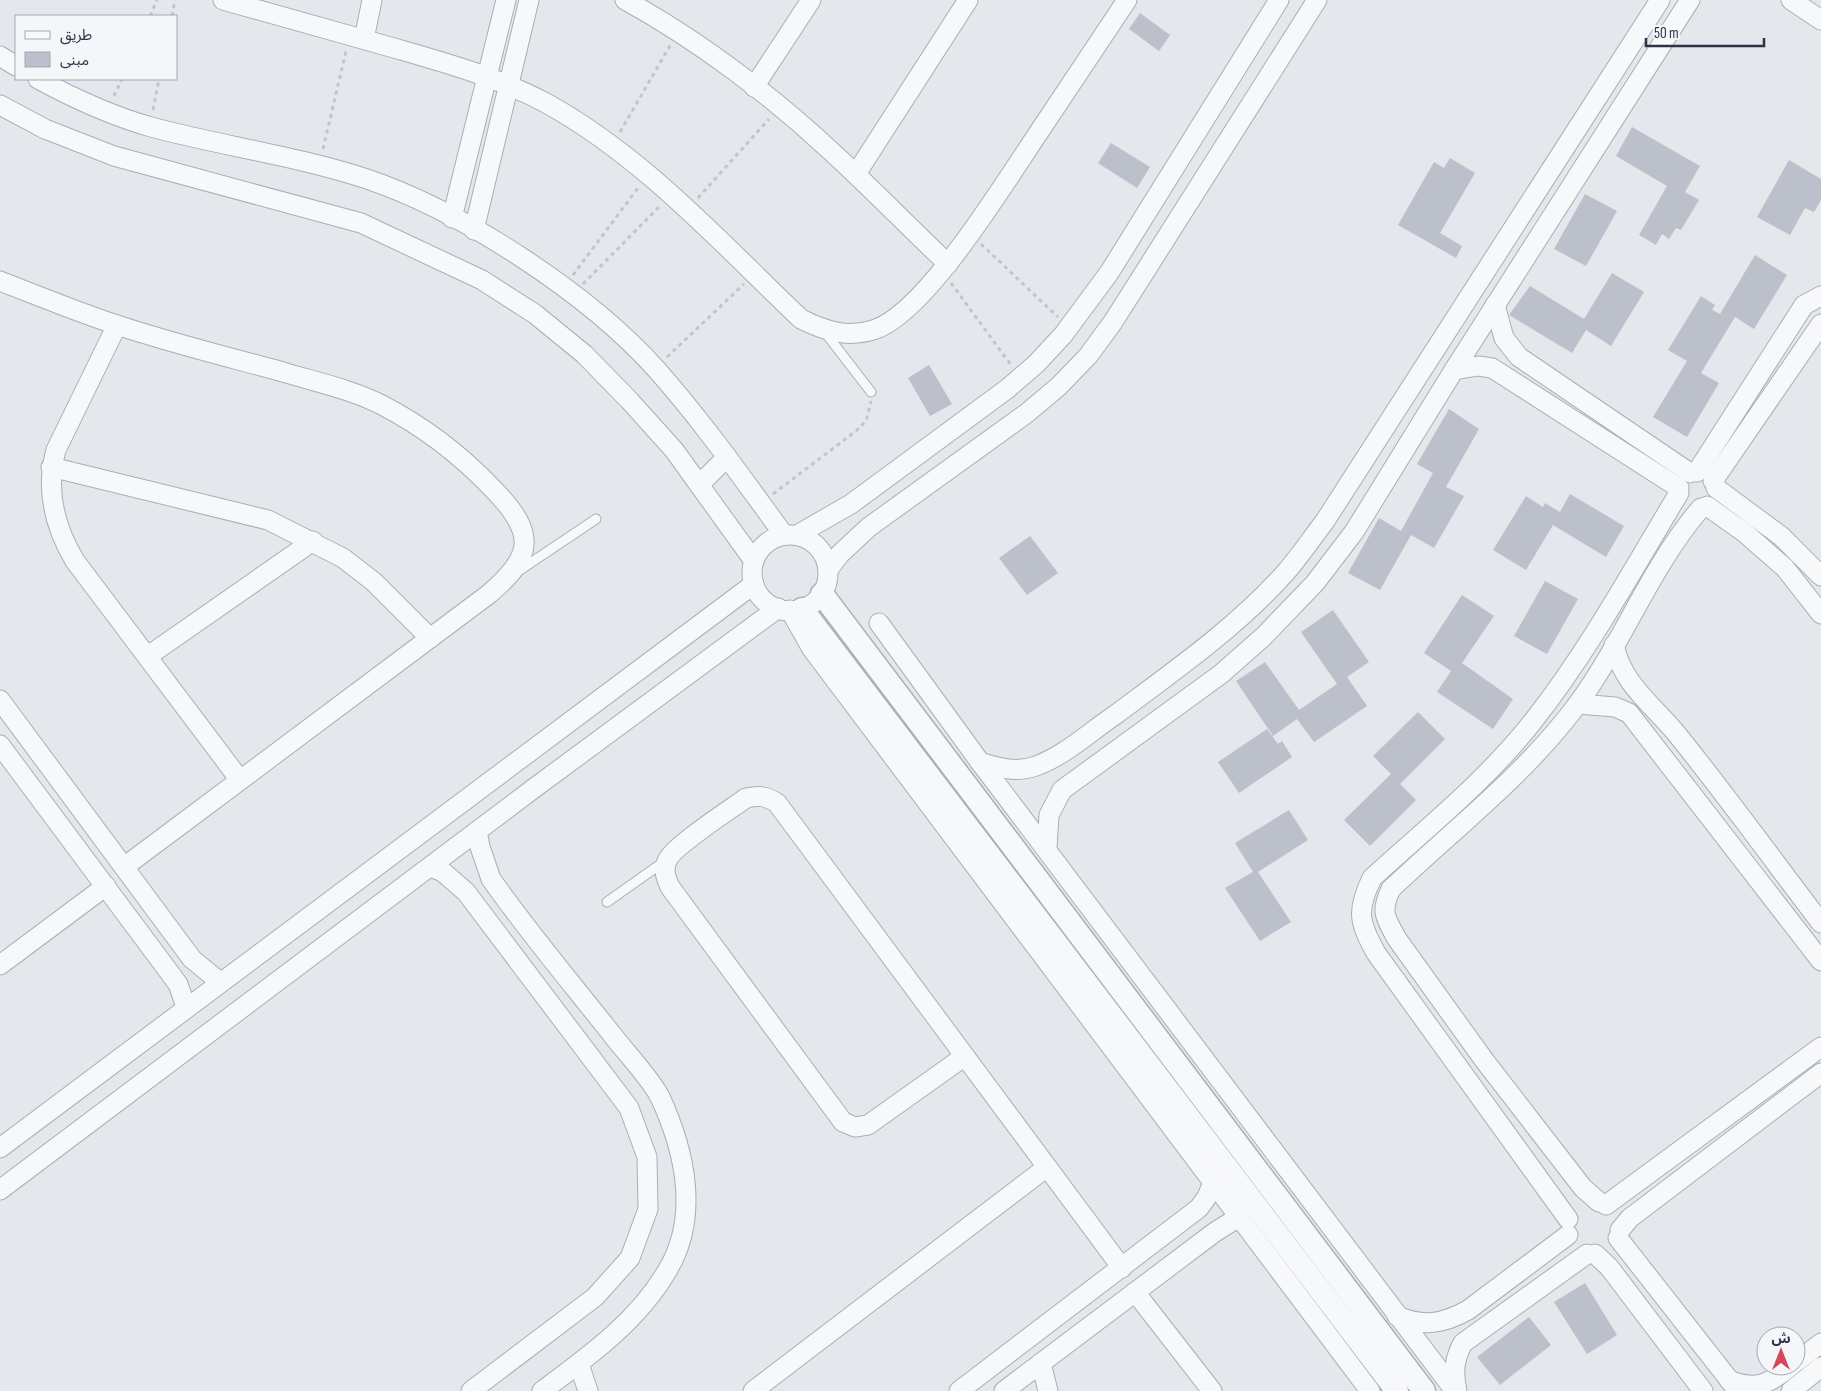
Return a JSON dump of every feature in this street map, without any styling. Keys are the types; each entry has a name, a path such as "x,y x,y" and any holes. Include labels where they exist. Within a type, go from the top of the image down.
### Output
{"street":[{"path":"223,0 487,75 546,103 612,145 648,175 801,319 824,331 849,334 874,330 897,318 944,267 970,234 1125,1"},
{"path":"357,37 372,0"},
{"path":"452,218 506,0"},
{"path":"474,230 529,0"},
{"path":"625,0 678,32 780,108 856,174 944,267"},
{"path":"754,87 811,0"},
{"path":"856,174 968,0"},
{"path":"1279,0 1108,272 1069,328 1036,364 851,504 790,535 771,540 761,549 754,561 752,573 754,584 764,599 790,609 1202,1150 1398,1391"},
{"path":"828,570 853,540 1027,414 1059,386 1088,356 1113,322 1317,0"},
{"path":"980,762 998,768 1022,769 1047,762 1191,658 1241,617 1286,572 1325,521 1660,0"},
{"path":"1047,848 1049,815 1054,802 1062,790 1092,766 1221,674 1263,637 1315,583 1354,532 1495,305 1690,0"},
{"path":"1791,0 1821,20"},
{"path":"0,56 15,65"},
{"path":"0,1190 533,789 790,609 814,603 822,594 827,582 828,570 825,558 818,547 808,540 790,535 761,504 702,423 655,368 621,335 568,291 502,245 452,218 368,179 149,127 107,111 40,80"},
{"path":"0,105 45,129 114,156 361,223 482,280 535,314 584,354 674,450 754,561"},
{"path":"0,281 117,325 339,388 379,404 416,424 451,449 511,507 523,529 523,554 510,576 124,867"},
{"path":"1703,1391 1609,1267 1591,1254 1576,1248 1568,1227 1546,1188 1376,953 1367,937 1361,917 1362,899 1372,878 1484,776 1534,720 1576,660 1679,491 1680,482 1693,472 1804,305 1821,296"},
{"path":"1495,305 1504,338 1510,349 1522,360 1693,472 1703,473 1714,485 1781,536 1821,576"},
{"path":"1774,1385 1733,1385 1619,1234 1617,1216 1583,1188 1484,1060 1397,938 1386,919 1384,904 1391,889 1510,783 1578,704 1674,545 1715,495 1714,485 1821,324"},
{"path":"117,325 56,450 51,467 54,517 62,540 75,561 240,780"},
{"path":"1508,378 1509,364 1522,360"},
{"path":"1454,370 1478,366 1492,368 1679,491 1684,503 1688,506 1704,507 1745,533 1785,568 1821,614"},
{"path":"699,485 727,457"},
{"path":"51,467 268,520 313,541 343,558 374,582 430,638"},
{"path":"148,656 313,541"},
{"path":"0,1148 754,584"},
{"path":"822,594 1424,1391"},
{"path":"879,623 980,762 1047,848 1397,1316 1456,1391"},
{"path":"1614,645 1618,664 1643,697 1675,732 1821,923"},
{"path":"1629,713 1630,702 1643,697"},
{"path":"0,700 192,960 220,982"},
{"path":"1578,704 1607,706 1629,713 1821,961"},
{"path":"1077,742 1072,752 1075,763 1084,767 1092,766"},
{"path":"0,745 7,770 106,886 178,984 186,1007"},
{"path":"514,763 533,789"},
{"path":"965,1056 868,1126 856,1126 844,1122 670,887 664,874 667,860 677,849 746,798 757,795 768,797 778,803 1122,1268"},
{"path":"478,830 484,863 491,879 659,1095 684,1162 686,1208 682,1236 668,1270 648,1300 579,1364 544,1391"},
{"path":"430,867 456,881 628,1108 647,1157 648,1209 630,1258 595,1297 472,1391"},
{"path":"0,965 106,886"},
{"path":"482,916 505,899"},
{"path":"1397,1316 1410,1322 1431,1324 1452,1319 1468,1310 1568,1227 1578,1206 1592,1202 1603,1204 1821,1047"},
{"path":"1456,1391 1454,1367 1457,1354 1463,1343 1591,1254 1609,1249 1630,1218 1821,1073"},
{"path":"1202,1150 1213,1182 1370,1391"},
{"path":"753,1391 1047,1166"},
{"path":"1546,1188 1563,1184 1569,1170"},
{"path":"959,1391 1198,1208 1207,1197 1213,1182"},
{"path":"1004,1391 1215,1232 1239,1217"},
{"path":"1135,1292 1212,1391"},
{"path":"1468,1310 1464,1316 1464,1326 1470,1331 1481,1330"},
{"path":"1806,1354 1821,1343"},
{"path":"1041,1363 1048,1391"},
{"path":"579,1364 588,1391"},
{"path":"1791,1391 1821,1367"}],"lane":[{"path":"824,331 871,392"},
{"path":"510,576 596,519"},
{"path":"607,902 667,860"}],"path":[{"path":"150,15 157,0"},
{"path":"172,15 175,0"},
{"path":"612,145 678,32"},
{"path":"319,167 357,37"},
{"path":"149,127 159,80"},
{"path":"686,210 780,108"},
{"path":"568,291 648,175"},
{"path":"568,291 670,195"},
{"path":"970,234 1069,328"},
{"path":"944,267 1020,377"},
{"path":"655,368 754,275"},
{"path":"761,504 866,420 872,407 871,392"}],"building":[{"path":"1140,13 1170,35 1159,51 1129,29"},
{"path":"1632,127 1700,166 1685,192 1699,200 1681,230 1676,228 1669,239 1662,234 1656,245 1639,235 1667,186 1616,156"},
{"path":"1111,143 1150,167 1137,188 1098,163"},
{"path":"1450,158 1475,173 1440,233 1462,246 1456,258 1398,225 1434,162 1444,168"},
{"path":"1789,160 1821,179 1821,200 1814,212 1805,208 1790,235 1757,217"},
{"path":"1585,194 1617,211 1586,266 1554,249"},
{"path":"1755,255 1787,275 1754,329 1735,317 1701,373 1719,383 1687,437 1653,417 1687,361 1668,350 1701,296 1715,305 1712,310 1720,314"},
{"path":"1612,273 1644,292 1611,346 1586,330 1572,353 1509,315 1530,286 1584,319"},
{"path":"929,365 952,404 930,416 908,378"},
{"path":"1449,409 1479,429 1446,487 1464,496 1434,548 1411,535 1380,590 1348,573 1379,518 1401,531 1433,473 1417,464"},
{"path":"1570,494 1624,526 1606,557 1553,525 1526,570 1493,550 1526,496 1543,507 1545,503 1560,512"},
{"path":"1030,536 1058,573 1027,595 999,558"},
{"path":"1545,581 1578,599 1547,654 1514,636"},
{"path":"1462,595 1494,616 1462,663 1513,699 1493,729 1437,692 1451,671 1424,653"},
{"path":"1333,610 1369,662 1347,677 1367,706 1314,742 1297,719 1273,736 1236,681 1265,662 1299,710 1337,684 1301,632"},
{"path":"1418,712 1445,739 1400,784 1416,800 1370,846 1344,820 1391,774 1373,756"},
{"path":"1267,729 1278,744 1282,741 1292,757 1239,793 1218,762"},
{"path":"1289,810 1308,840 1258,872 1291,922 1260,941 1225,888 1253,872 1235,843"},
{"path":"1585,1283 1617,1335 1587,1354 1554,1302"},
{"path":"1529,1317 1551,1345 1500,1385 1477,1357"}]}
